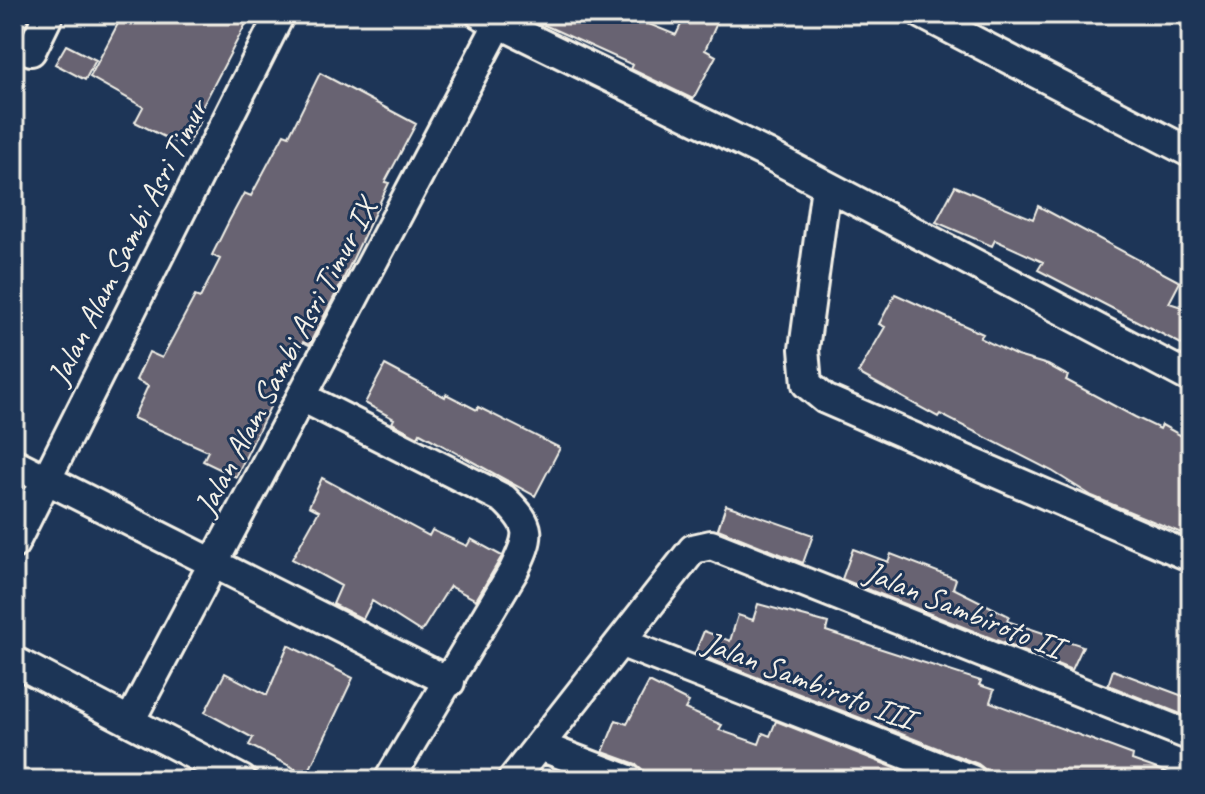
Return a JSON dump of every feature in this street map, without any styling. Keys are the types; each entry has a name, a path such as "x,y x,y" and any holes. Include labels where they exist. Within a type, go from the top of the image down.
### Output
{"street":[{"path":"31,51 49,14"},
{"name":"Jalan Alam Sambi Asri Timur","path":"14,544 280,14"},
{"path":"922,14 1191,153"},
{"path":"490,19 767,154 1191,378"},
{"name":"Jalan Alam Sambi Asri Timur IX","path":"130,721 302,397 490,19"},
{"path":"819,183 804,349 807,384 825,399 1191,557"},
{"path":"302,397 504,499 523,518 527,542 450,682 389,780"},
{"path":"14,463 450,682"},
{"name":"Jalan Sambiroto II","path":"622,643 693,549 711,545 1191,736"},
{"path":"512,780 622,643"},
{"name":"Jalan Sambiroto III","path":"622,643 972,780"},
{"path":"14,661 242,780"},
{"path":"540,746 629,780"}],"building":[{"path":"123,14 251,14 197,117 201,119 186,148 135,122 143,107 90,77"},
{"path":"520,14 624,14 676,35 686,14 721,14 705,50 716,56 693,99 631,69 633,65"},
{"path":"66,45 96,60 85,80 55,64"},
{"path":"320,73 416,124 385,182 389,183 342,282 309,345 303,342 236,477 203,461 208,451 133,418 148,386 136,380 149,352 162,358 195,296 200,298 220,259 212,255 229,221 244,193 251,196 284,134 289,136"},
{"path":"955,186 1033,219 1038,206 1180,282 1169,303 1191,310 1191,349 1038,270 1043,262 995,240 992,246 936,222"},
{"path":"895,294 983,334 980,338 1017,356 1048,365 1068,376 1066,380 1135,417 1160,429 1162,425 1191,441 1191,537 1092,496 1052,471 940,414 938,417 858,373 885,327 879,324"},
{"path":"385,365 445,397 446,394 477,410 478,407 560,448 535,496 420,433 418,437 392,423 394,419 365,403"},
{"path":"322,478 429,536 432,530 467,546 471,539 502,556 476,600 450,586 421,632 372,601 363,619 333,604 341,586 292,559 319,511 309,506"},
{"path":"726,505 813,535 803,563 718,529"},
{"path":"853,549 888,562 891,554 956,579 953,588 1009,616 1007,621 1083,646 1072,670 842,579"},
{"path":"758,604 828,623 826,631 981,681 979,685 994,690 990,702 1133,755 1132,760 1180,777 1179,780 989,780 986,770 978,764 695,653 704,631 730,641 738,615 753,620"},
{"path":"288,645 353,678 307,775 249,745 253,738 205,712 225,673 267,695"},
{"path":"1113,670 1191,699 1191,718 1108,685"},
{"path":"649,682 689,702 685,709 722,725 719,730 759,744 763,733 770,736 776,721 925,780 646,780 643,770 636,764 603,752 616,720 627,724"}]}
